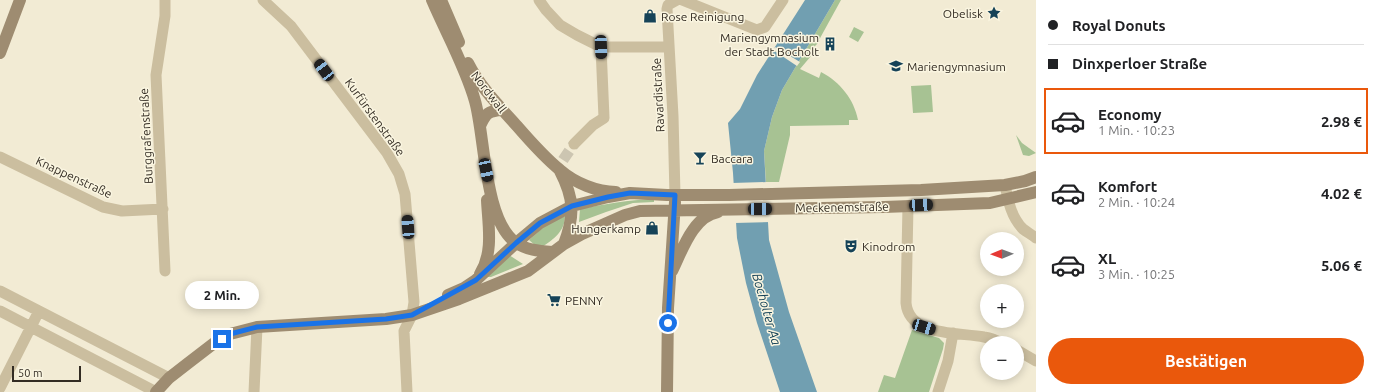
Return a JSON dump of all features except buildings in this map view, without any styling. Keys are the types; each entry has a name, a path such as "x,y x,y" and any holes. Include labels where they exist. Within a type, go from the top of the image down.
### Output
{"main road":[{"path":"0,53 20,0"},
{"name":"Nordwall","path":"432,0 471,87 477,107 486,170"},
{"name":"Nordwall","path":"441,0 472,70 487,93 537,148 578,182 595,189 610,192 630,193"},
{"path":"480,126 488,112 502,110"},
{"name":"Nordwall","path":"560,166 572,206 570,229 564,244"},
{"path":"476,280 482,270 488,252 489,228 486,170"},
{"path":"486,170 493,202 501,226 516,243 531,250 552,252"},
{"name":"Meckenemstraße","path":"630,193 729,195 915,190 1005,185 1025,182 1036,177"},
{"name":"Meckenemstraße","path":"412,315 459,299 528,271 552,252 582,234 625,215 640,211 990,203 1008,200 1036,192"},
{"path":"156,392 169,378 213,344 230,334 257,327 386,319 412,315 476,280 540,223 572,206 630,193"},
{"path":"667,392 668,308 675,195"},
{"path":"670,275 688,239 698,224 706,216 713,212 729,210"}],"street":[{"name":"Burggrafenstraße","path":"165,0 165,16 156,75 165,271"},
{"name":"Kurfürstenstraße","path":"263,0 291,26 387,154 399,174 405,194 407,209 414,302 412,315 404,331 407,392"},
{"path":"539,0 560,25 601,47 669,47"},
{"path":"682,0 757,30 765,27 783,0"},
{"name":"Ravardistraße","path":"669,2 667,9 673,116 675,195"},
{"path":"574,144 593,125 604,118 601,47"},
{"name":"Knappenstraße","path":"0,157 103,207 122,211 163,209"},
{"path":"1005,185 1008,200 1014,216 1023,229 1036,238"},
{"path":"908,206 906,309 909,315 918,324 932,330 980,337"},
{"path":"0,291 169,378"},
{"path":"0,311 156,392"},
{"path":"0,388 39,311"},
{"path":"254,392 257,327"},
{"path":"72,348 80,332"},
{"path":"938,392 948,361 952,333"},
{"path":"1024,354 1036,361"}],"green space":[{"path":"835,0 841,0 819,40 820,41 814,47 817,49 800,69 819,78 821,72 840,86 850,98 858,120 849,120 849,125 790,126 790,135 779,182 766,182 764,151 772,117 782,90"},
{"path":"854,27 864,32 858,42 849,37"},
{"path":"931,85 933,112 913,113 911,86"},
{"path":"1016,135 1022,143 1036,153 1029,156 1023,155"},
{"path":"654,199 654,202 633,203 579,222 580,209 617,202"},
{"path":"565,216 565,221 561,230 555,238 542,247 536,246 529,240 547,224"},
{"path":"509,255 523,264 491,277 487,277"},
{"path":"912,330 939,338 944,343 929,392 878,392 884,375 895,378"}],"water":[{"name":"Bocholter Aa","path":"805,0 835,0 782,90 772,117 764,151 769,240 789,312 817,392 780,392 757,323 746,283 737,238 728,123 740,109 757,75"}],"pier":[{"path":"775,47 800,62 797,66 773,50"},
{"path":"768,182 771,222 734,223 732,183"}],"tunnel":[{"path":"563,160 574,144"}],"place":[{"name":"Obelisk","path":"994,13"},
{"name":"Rose Reinigung","path":"650,16"},
{"name":"Mariengymnasium der Stadt Bocholt","path":"830,44"},
{"name":"Mariengymnasium","path":"896,66"},
{"name":"Baccara","path":"700,158"},
{"name":"Hungerkamp","path":"652,228"},
{"name":"Kinodrom","path":"851,246"},
{"name":"PENNY","path":"554,300"}],"route":[{"path":"222,339 230,334 257,327 386,319 412,315 449,294 464,288 476,280 525,234 555,214 572,206 630,193 675,195 668,323"}]}
